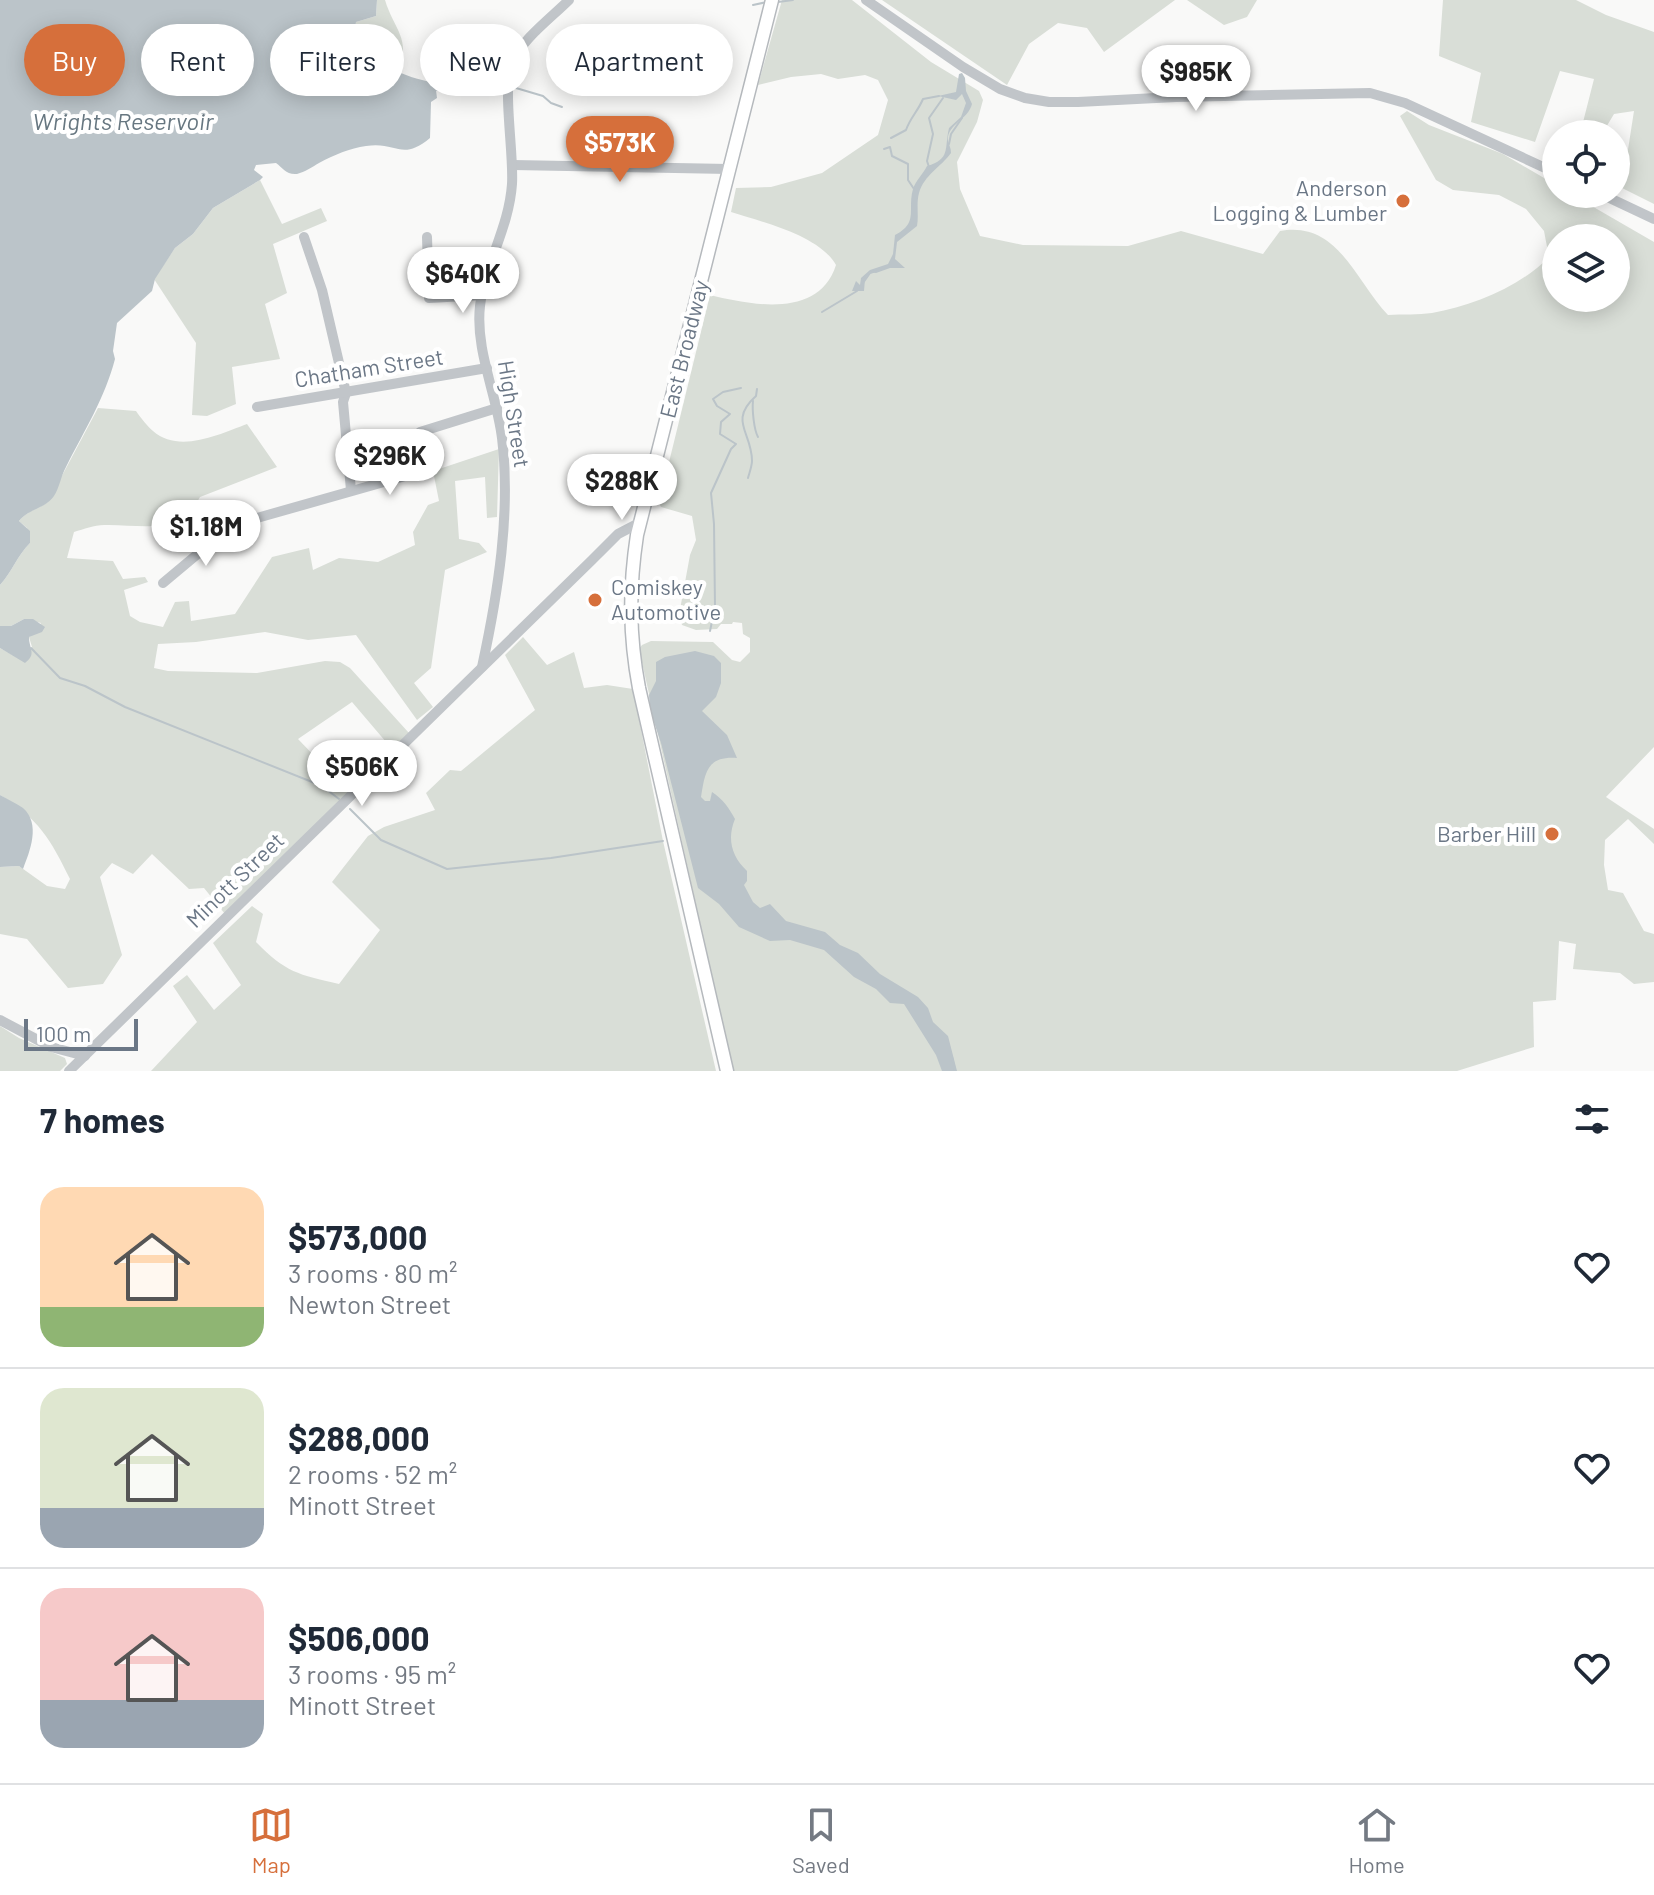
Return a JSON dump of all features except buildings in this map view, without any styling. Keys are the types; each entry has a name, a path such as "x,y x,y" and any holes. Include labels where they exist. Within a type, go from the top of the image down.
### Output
{"main road":[{"name":"East Broadway","path":"727,1071 632,655 629,602 641,522 771,3"}],"street":[{"name":"High Street","path":"482,669 495,599 504,507 504,459 480,325 482,295 507,219 513,165 508,88 512,61 569,0"},
{"path":"866,0 963,67 1000,89 1025,98 1078,102 1370,93 1405,103 1542,167"},
{"path":"513,165 729,169"},
{"path":"1630,208 1654,219"},
{"path":"304,237 322,290 346,393 343,402 351,490"},
{"path":"427,237 429,298 482,295"},
{"name":"Chatham Street","path":"257,407 487,368"},
{"path":"163,583 212,542 243,522 426,470 418,436 420,432 497,408"},
{"name":"Minott Street","path":"69,1071 618,534 641,522"},
{"path":"0,1020 51,1047 85,1056"}],"shaded area":[{"path":"377,0 385,0 395,24 356,24 356,22 376,16"},
{"path":"782,0 852,0 931,62 979,91 983,100 977,122 957,162 960,189 980,236 1023,245 1128,246 1181,231 1263,254 1280,231 1300,230 1317,235 1344,256 1388,315 1432,313 1480,300 1510,286 1542,263 1542,312 1630,312 1630,228 1654,242 1654,747 1606,797 1654,829 1654,844 1628,819 1605,840 1604,865 1608,890 1623,893 1644,931 1654,934 1654,982 1634,984 1620,973 1573,969 1576,944 1559,941 1556,1000 1533,1002 1534,1047 1457,1071 733,1071 639,649 651,641 713,642 732,660 740,662 750,652 750,638 743,634 742,623 696,630 682,625 679,615 690,555 696,540 692,516 661,507 659,503 710,295 763,304 799,301 815,294 827,282 836,265 817,245 773,225 731,212 736,188 771,187 822,173 878,135 888,100 878,80 865,75 838,79 821,74 758,85"},
{"path":"882,0 1175,0 1104,52 1087,28 1058,23 1029,44 1007,85"},
{"path":"1187,0 1257,0 1247,17 1224,25"},
{"path":"1443,0 1576,0 1606,15 1654,32 1654,204 1630,192 1630,137 1634,111 1614,114 1610,120 1584,120 1594,79 1560,71 1535,142 1471,122 1481,73 1439,56"},
{"path":"1407,111 1429,125 1503,154 1542,177 1542,208 1595,208 1623,224 1542,224 1542,229 1526,209 1499,195 1453,190 1436,180 1400,116"},
{"path":"260,180 282,224 321,208 327,221 273,244 287,293 265,304 280,359 232,367 236,404 207,416 192,415 196,343 154,279 175,248 193,234 213,208"},
{"path":"98,408 136,411 153,431 175,441 200,440 247,424 277,467 200,497 191,510 170,523 158,526 100,525 74,532 67,558 113,561 123,579 145,577 148,582 124,590 130,616 140,622 163,627 175,602 189,601 191,621 235,614 272,557 309,548 313,570 339,558 378,562 415,545 413,532 428,505 439,501 433,471 499,449 497,517 487,518 485,477 455,481 459,539 479,543 487,552 445,570 431,668 414,683 433,707 417,720 356,635 308,640 265,632 158,644 154,668 168,671 257,673 325,661 340,662 350,668 409,733 392,749 352,702 298,739 349,792 225,914 204,888 189,889 152,854 133,874 112,863 100,877 122,955 103,984 68,988 27,939 0,934 0,867 19,866 47,886 65,889 70,879 34,821 0,795 0,648 25,662 32,647 29,637 41,623 24,619 11,626 0,626 0,585 30,543 27,528 19,521 48,502"},
{"path":"523,637 547,665 574,652 584,688 607,685 633,689 663,841 716,1071 151,1071 197,1022 173,986 187,975 214,1010 241,985 213,943 252,906 263,914 256,942 266,952 293,971 339,984 380,930 332,882 368,836 384,827 435,810 426,793 450,770 461,771 535,710 505,655"},
{"path":"0,1026 65,1058 67,1064 60,1071 0,1071"}],"water":[{"name":"Wrights Reservoir","path":"0,0 377,0 376,16 356,24 270,24 270,96 404,96 404,74 420,79 420,96 437,96 431,102 430,138 405,150 376,145 354,148 297,174 287,172 276,163 256,165 254,170 263,177 260,180 213,208 193,234 175,248 155,279 152,291 117,323 113,351 115,359 100,401 54,496 19,521 30,531 30,543 0,585"},
{"path":"962,73 972,104 948,135 951,153 921,187 917,226 897,242 895,259 905,268 870,272 865,279 864,291 852,291 856,281 860,285 861,278 870,270 888,264 893,254 895,235 910,221 914,186 927,166 943,156 949,128 961,117 966,103 962,94 956,100 938,96 956,92 959,74"},
{"path":"24,619 33,619 45,627 42,632 29,637 32,654 25,663 0,648 0,626 11,626"},
{"path":"695,651 714,656 721,663 721,683 716,697 702,711 727,735 737,758 719,760 709,767 701,797 710,801 712,792 735,819 731,833 732,846 737,859 747,871 744,885 753,902 760,908 770,904 786,921 825,932 840,945 858,953 880,974 918,997 928,1008 933,1022 948,1036 957,1071 942,1071 936,1055 904,1004 890,1003 824,950 790,940 770,941 739,927 719,904 698,888 650,710 649,695 656,681 656,662"},
{"path":"0,795 23,808 32,822 32,838 23,869 19,866 0,867"}],"waterway":[{"path":"778,2 793,0"},
{"path":"753,5 767,2"},
{"path":"530,92 562,107"},
{"path":"891,138 906,130 923,99 939,96"},
{"path":"929,167 927,161 933,134 929,118 943,98"},
{"path":"949,144 951,134 962,118"},
{"path":"884,149 890,147 892,156 908,164 908,180 914,189"},
{"path":"863,283 870,273 876,271"},
{"path":"822,312 857,291"},
{"path":"710,631 715,607 711,493 736,444 720,434 721,422 730,414 717,406 713,399 723,392 741,388"},
{"path":"748,478 751,451 742,420 757,389"},
{"path":"753,401 758,437"},
{"path":"31,648 60,678 322,786 339,799"},
{"path":"350,809 381,840 447,869 551,858 663,841"},
{"path":"952,1057 955,1071"}],"place":[{"name":"Anderson Logging & Lumber","path":"1403,201"},
{"name":"Comiskey Automotive","path":"595,600"},
{"name":"Barber Hill","path":"1552,834"}]}
